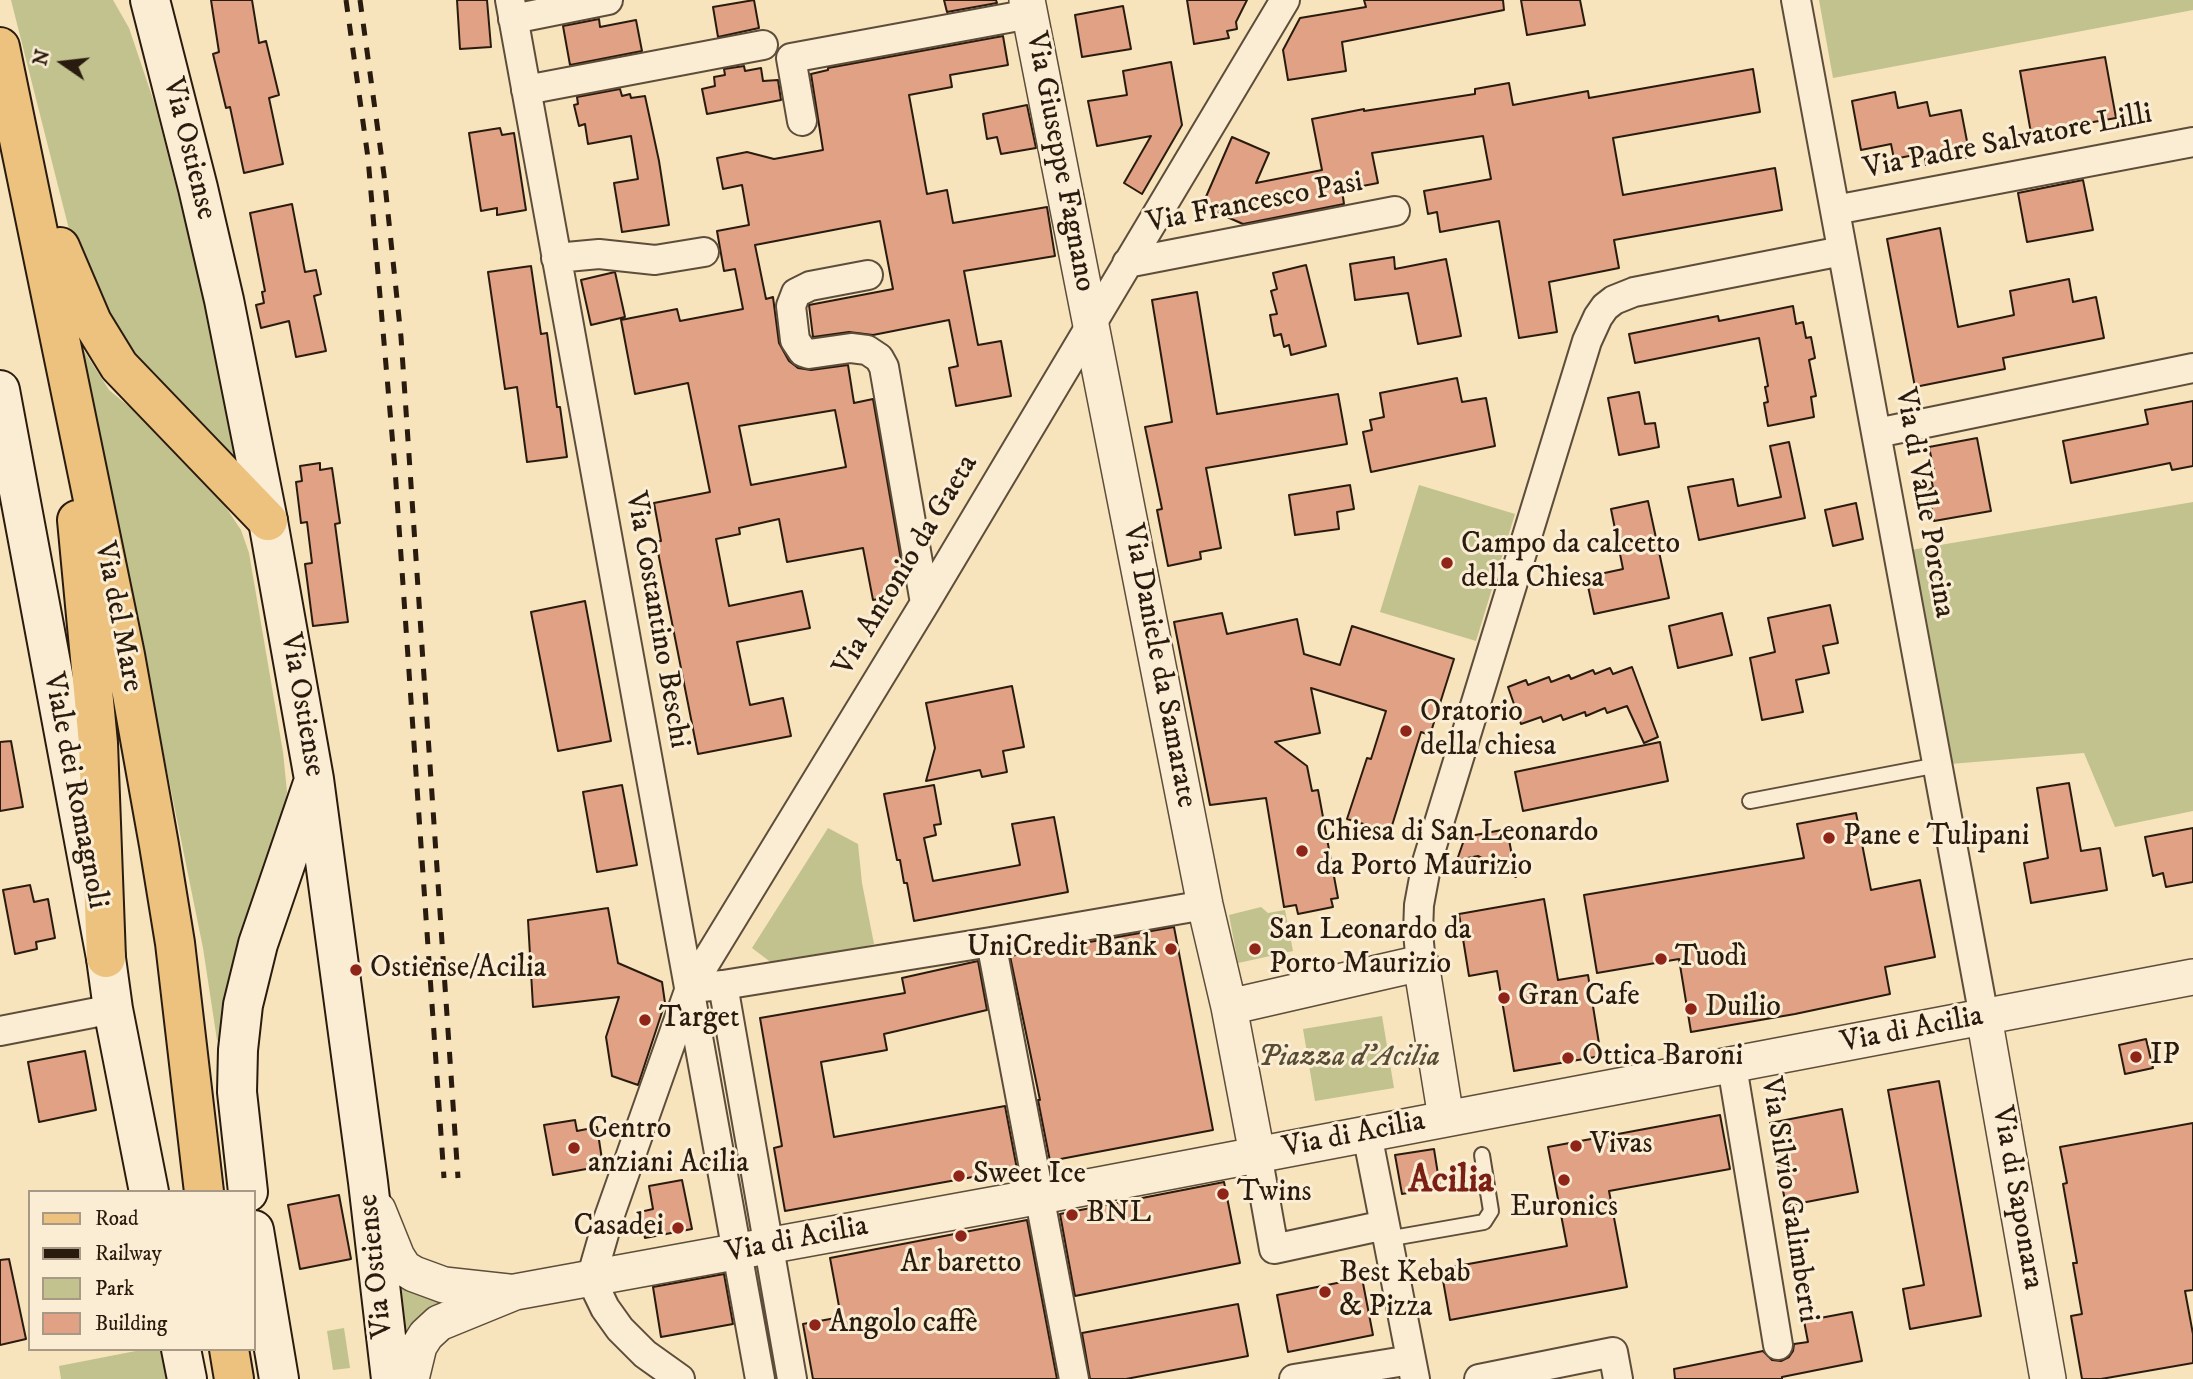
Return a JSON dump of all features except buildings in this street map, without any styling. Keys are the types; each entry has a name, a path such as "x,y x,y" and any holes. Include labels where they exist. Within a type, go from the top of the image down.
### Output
{"main road":[{"name":"Via Ostiense","path":"128,0 161,39"},
{"name":"Via Ostiense","path":"150,0 217,265 268,521 314,779 368,1182 391,1379"},
{"name":"Via del Mare","path":"0,47 73,392 125,655 168,894 204,1190"},
{"path":"8,83 59,244 98,334 127,375 268,521"},
{"name":"Viale dei Romagnoli","path":"0,390 149,1190"},
{"path":"73,392 77,520 100,773 106,958"},
{"path":"248,1190 237,1092 243,1005 258,944 314,779"},
{"path":"256,1242 279,1379"},
{"path":"181,1351 187,1379"},
{"path":"229,1351 234,1379"}],"street":[{"path":"511,9 608,0"},
{"name":"Via Antonio da Gaeta","path":"591,1279 621,1183 690,988 925,603 1285,0"},
{"name":"Via di Valle Porcina","path":"1796,0 1984,1017"},
{"path":"802,121 791,58 1029,7"},
{"name":"Via Giuseppe Fagnano","path":"1029,7 1090,324"},
{"name":"Via Costantino Beschi","path":"511,9 690,988 752,1250"},
{"path":"526,90 763,45"},
{"name":"Via Padre Salvatore Lilli","path":"1835,210 2193,142"},
{"name":"Via Francesco Pasi","path":"1127,263 1395,211"},
{"path":"1446,1118 1418,933 1419,905 1427,862 1583,354 1598,317 1605,307 1615,300 1634,292 1842,251"},
{"path":"556,258 599,254 655,260 704,252"},
{"path":"868,275 810,286 796,293 791,306 795,340 803,352 809,354 851,348 867,350 879,358 884,367 925,603"},
{"name":"Via Daniele da Samarate","path":"1090,324 1205,905 1229,1007 1258,1154"},
{"path":"1877,433 2193,368"},
{"path":"690,988 991,942 1205,905"},
{"path":"991,942 1074,1379"},
{"path":"1229,1007 1421,963"},
{"name":"Via di Acilia","path":"411,1379 419,1346 439,1323 515,1292 1041,1196 2193,977"},
{"path":"723,985 752,1250 760,1379"},
{"path":"0,1031 113,1009"},
{"name":"Via di Saponara","path":"1984,1017 2048,1379"},
{"name":"Via Silvio Galimberti","path":"1732,1066 1778,1345"},
{"path":"1294,1379 1413,1370 1367,1134"},
{"path":"1258,1154 1274,1248 1386,1232"},
{"name":"Via di Acilia","path":"368,1182 388,1239 404,1268 443,1285 515,1292"},
{"path":"752,1250 792,1379"},
{"path":"591,1279 605,1308 620,1329 645,1354 680,1379"},
{"path":"1479,1379 1613,1352 1618,1379"}],"lane":[{"path":"1750,801 1938,765"},
{"path":"1386,1232 1484,1222 1491,1211 1482,1155"}],"green space":[{"path":"11,0 113,0 129,28 155,105 180,202 212,329 243,474 117,348 74,249"},
{"path":"1819,0 2193,0 2193,10 1833,78"},
{"path":"81,346 109,390 132,409 219,497 241,530 249,553 283,752 287,792 282,825 220,1042 217,1040 203,948"},
{"name":"Campo da calcetto della Chiesa","path":"1419,485 1515,514 1476,641 1380,612"},
{"path":"2193,502 2193,811 2115,827 2084,753 1938,765 1899,552"},
{"path":"828,828 858,844 862,883 874,944 781,970 752,948"},
{"path":"1261,907 1268,913 1285,910 1293,951 1238,963 1229,915"},
{"name":"Piazza d'Acilia","path":"1382,1016 1394,1088 1315,1101 1303,1029"},
{"path":"384,1253 473,1293 435,1307 409,1326 397,1345"},
{"path":"344,1328 350,1368 333,1370 327,1331"},
{"path":"136,1351 161,1351 167,1379 61,1379 59,1366"}],"railway":[{"path":"346,0 368,158 395,469 444,1178"},
{"path":"360,0 384,175 401,337 458,1178"}],"place":[{"name":"Campo da calcetto della Chiesa","path":"1447,563"},
{"name":"Oratorio della chiesa","path":"1406,731"},
{"name":"Pane e Tulipani","path":"1829,838"},
{"name":"Chiesa di San Leonardo da Porto Maurizio","path":"1302,851"},
{"name":"UniCredit Bank","path":"1171,949"},
{"name":"San Leonardo da Porto Maurizio","path":"1255,949"},
{"name":"Tuodì","path":"1661,959"},
{"name":"Ostiense/Acilia","path":"356,970"},
{"name":"Gran Cafe","path":"1504,998"},
{"name":"Duilio","path":"1691,1009"},
{"name":"Target","path":"645,1020"},
{"name":"IP","path":"2136,1057"},
{"name":"Ottica Baroni","path":"1568,1058"},
{"name":"Vivas","path":"1576,1146"},
{"name":"Centro anziani Acilia","path":"574,1148"},
{"name":"Sweet Ice","path":"959,1176"},
{"name":"Euronics","path":"1564,1180"},
{"name":"Twins","path":"1223,1194"},
{"name":"BNL","path":"1072,1215"},
{"name":"Casadei","path":"678,1228"},
{"name":"Ar baretto","path":"961,1236"},
{"name":"Best Kebab & Pizza","path":"1325,1292"},
{"name":"Angolo caffè","path":"815,1325"}],"district":[{"name":"Acilia","path":"1451,1183"}]}
